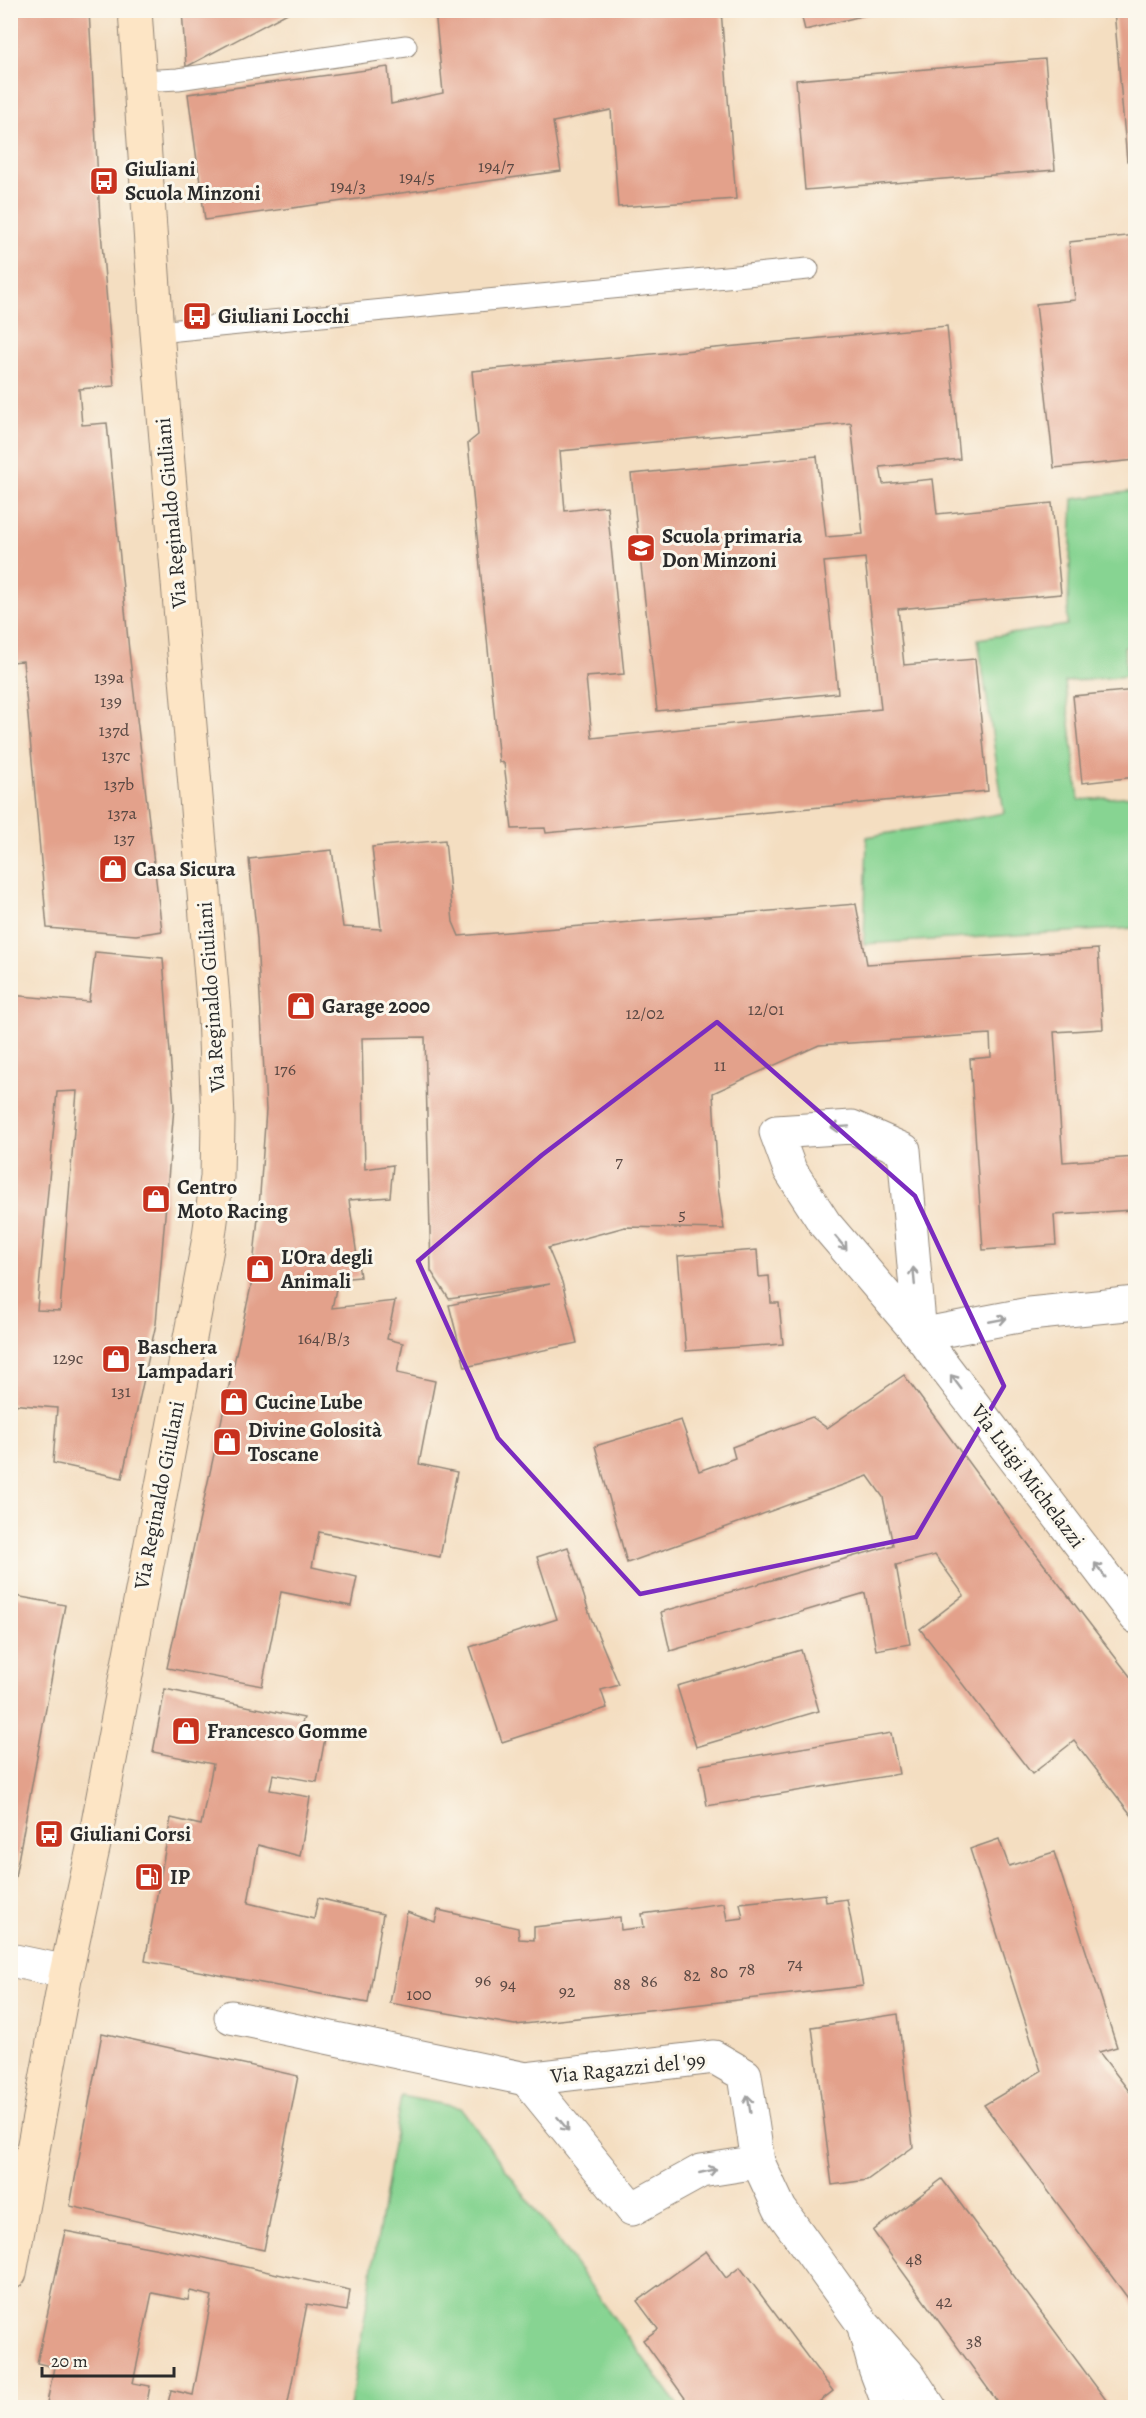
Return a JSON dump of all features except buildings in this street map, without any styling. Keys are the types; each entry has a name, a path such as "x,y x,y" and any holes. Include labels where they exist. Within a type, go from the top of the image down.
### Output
{"main road":[{"name":"Via Reginaldo Giuliani","path":"10,2273 208,1243 217,1177 218,1121 214,1012 157,332 135,10"}],"street":[{"name":"Via Luigi Michelazzi","path":"920,1335 904,1150 852,1127 776,1132 790,1170 825,1224 920,1335 1136,1617"},
{"path":"920,1335 1029,1314 1136,1303"},
{"path":"10,1960 67,1972"},
{"name":"Via Ragazzi del '99","path":"231,2017 526,2079 714,2057 745,2075 758,2162 780,2209 862,2324 907,2373 930,2408"},
{"name":"Via Ragazzi del '99","path":"526,2079 632,2209 701,2171 758,2162"},
{"name":"Via Ragazzi del '99","path":"862,2324 890,2408"}],"lane":[{"path":"140,81 178,79 406,46"},
{"path":"157,332 808,269"}],"highlighted area":[{"path":"717,1022 915,1196 1004,1386 916,1537 640,1594 498,1438 418,1261 542,1155"}],"green space":[{"path":"1135,491 1136,646 1124,647 1127,676 1065,682 1079,800 1135,796 1135,928 864,944 867,837 1004,813 978,639 1067,625 1073,499"},
{"path":"401,2096 461,2108 679,2407 350,2407"}],"place":[{"name":"Giuliani Scuola Minzoni","path":"104,181"},
{"name":"Giuliani Locchi","path":"197,316"},
{"name":"Scuola primaria Don Minzoni","path":"641,548"},
{"name":"Casa Sicura","path":"113,869"},
{"name":"Garage 2000","path":"301,1006"},
{"name":"Centro Moto Racing","path":"156,1199"},
{"name":"L'Ora degli Animali","path":"260,1269"},
{"name":"Baschera Lampadari","path":"116,1359"},
{"name":"Cucine Lube","path":"234,1402"},
{"name":"Divine Golosità Toscane","path":"227,1442"},
{"name":"Francesco Gomme","path":"186,1731"},
{"name":"Giuliani Corsi","path":"49,1834"},
{"name":"IP","path":"149,1877"}]}
